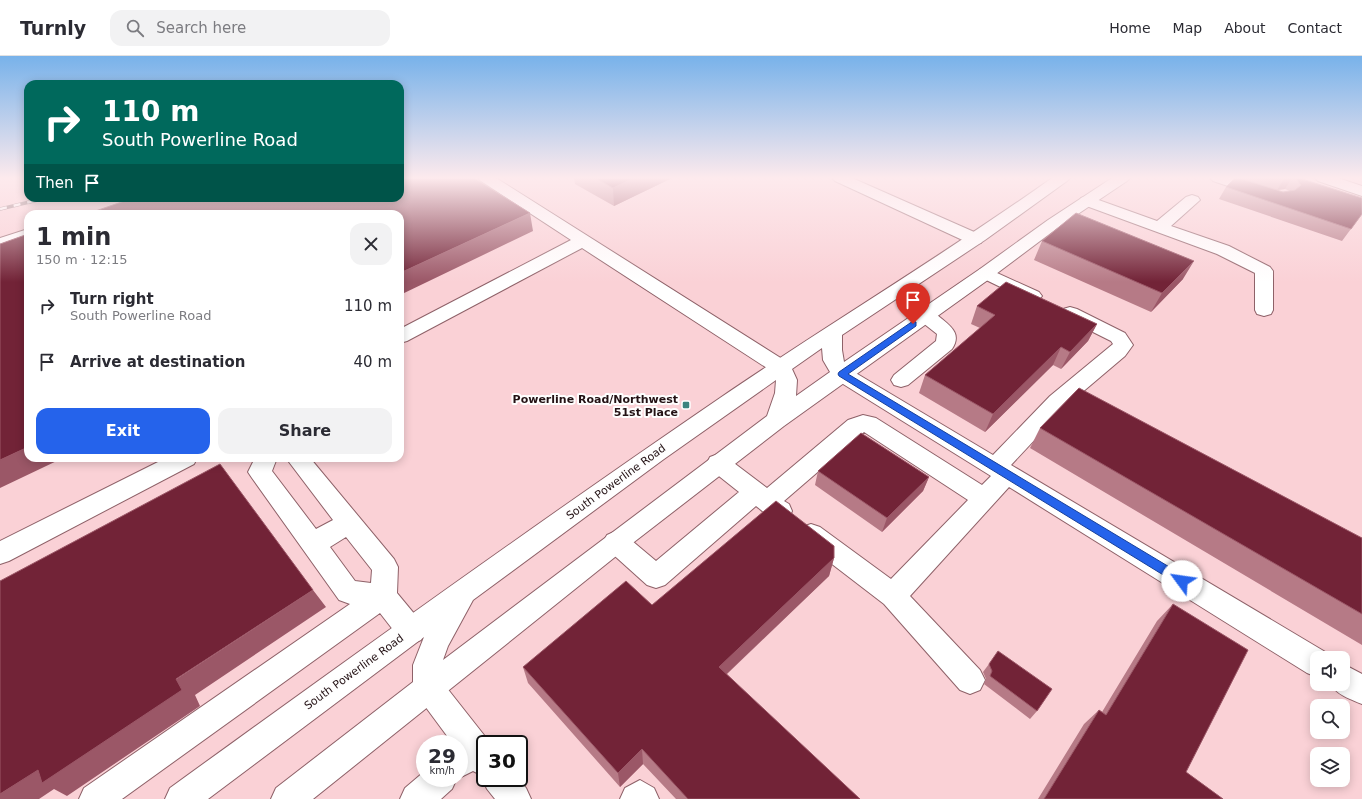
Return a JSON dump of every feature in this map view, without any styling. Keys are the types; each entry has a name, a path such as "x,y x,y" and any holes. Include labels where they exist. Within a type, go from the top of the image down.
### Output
{"main road":[{"path":"539,213 780,367 784,372 788,384 776,420"},
{"path":"919,213 976,238"},
{"name":"South Powerline Road","path":"181,799 607,488 780,367 1012,213"},
{"path":"287,799 718,463 776,420 1071,213"},
{"path":"1120,213 1223,250 1264,270 1264,310"},
{"path":"1160,227 1177,213"},
{"path":"0,243 24,235"},
{"path":"404,335 582,241"},
{"path":"892,596 984,498 1001,471 1058,401 1123,345 1118,337 986,273"},
{"path":"901,380 945,344 947,338 946,332 925,316"},
{"path":"832,333 832,360 842,374 1310,658"},
{"path":"1071,390 1092,401"},
{"path":"868,424 874,412 893,405"},
{"path":"616,542 656,577 862,423 868,424 984,498"},
{"path":"0,553 178,462"},
{"path":"264,462 260,472 348,592 383,596"},
{"path":"299,462 385,567 383,596 411,631"},
{"path":"718,463 892,596 970,680"},
{"path":"313,544 349,523"},
{"path":"463,592 430,656 426,669 426,680 429,688 473,757"},
{"path":"95,799 383,596"},
{"path":"1350,682 1362,690"},
{"path":"416,799 430,787"},
{"path":"505,787 515,799"},
{"path":"636,799 640,796 643,799"}],"building":[{"path":"404,213 530,213 404,271"},
{"path":"1076,213 1194,261 1162,293 1042,241"},
{"path":"1302,213 1362,213 1351,229"},
{"path":"24,235 24,449 0,460 0,244"},
{"path":"1006,282 1097,324 1070,352 1061,347 993,414 925,375 995,315 977,306"},
{"path":"1079,388 1362,538 1362,614 1040,428"},
{"path":"861,433 929,477 887,518 818,471"},
{"path":"220,464 313,590 176,679 182,690 42,783 38,770 0,794 0,581"},
{"path":"776,501 834,546 834,558 719,667 860,799 688,799 642,749 618,773 523,667 626,581 652,605"},
{"path":"1173,604 1248,650 1186,772 1223,799 1044,799 1099,710 1106,715"},
{"path":"998,651 1052,689 1037,711 990,676 992,671 989,664"}],"place":[{"name":"Powerline Road/Northwest 51st Place","path":"686,405"}],"route":[{"path":"913,324 842,374 1182,581"}]}
